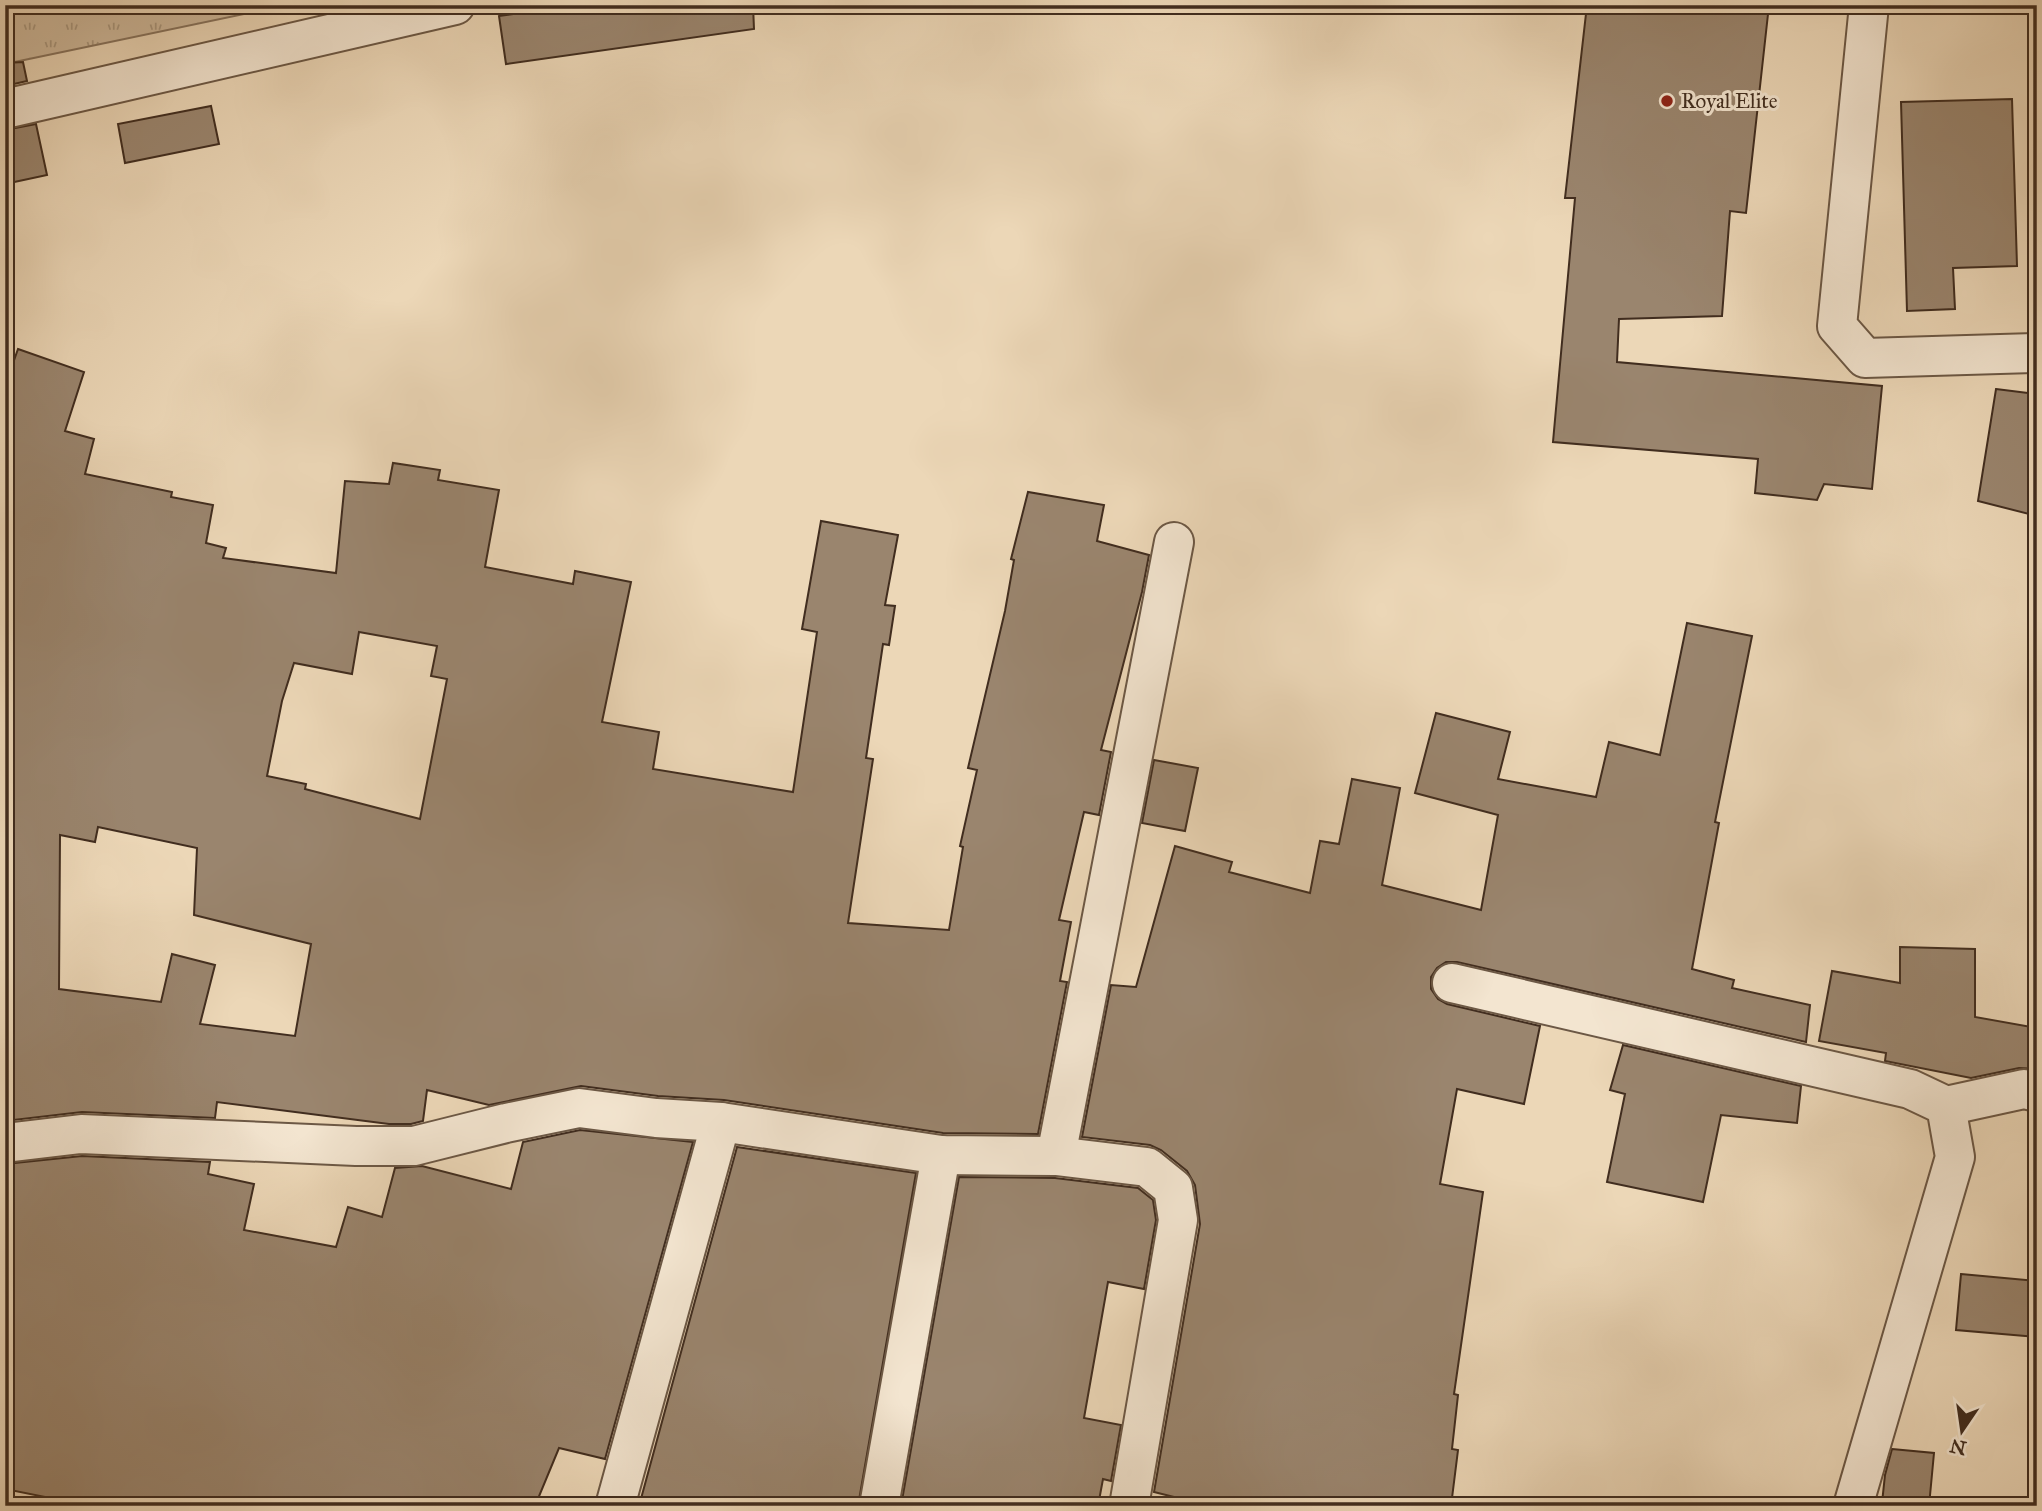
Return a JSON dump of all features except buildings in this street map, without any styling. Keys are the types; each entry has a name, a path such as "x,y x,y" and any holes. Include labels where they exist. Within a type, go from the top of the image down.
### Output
{"street":[{"path":"5,109 455,5"},
{"path":"1869,5 1837,326 1865,358 2037,353"},
{"path":"1056,1156 1174,542"},
{"path":"1452,983 1910,1089 1946,1106 2024,1089 2037,1092"},
{"path":"1853,1506 1955,1157 1946,1106"},
{"path":"5,1143 81,1134 414,1146 579,1108 656,1118 721,1122 941,1155 1056,1156 1147,1167 1173,1188 1178,1220 1129,1506"},
{"path":"615,1506 721,1122"},
{"path":"879,1506 941,1155"}],"green space":[{"path":"5,5 287,5 5,64"}],"place":[{"name":"Royal Elite","path":"1667,101"}]}
